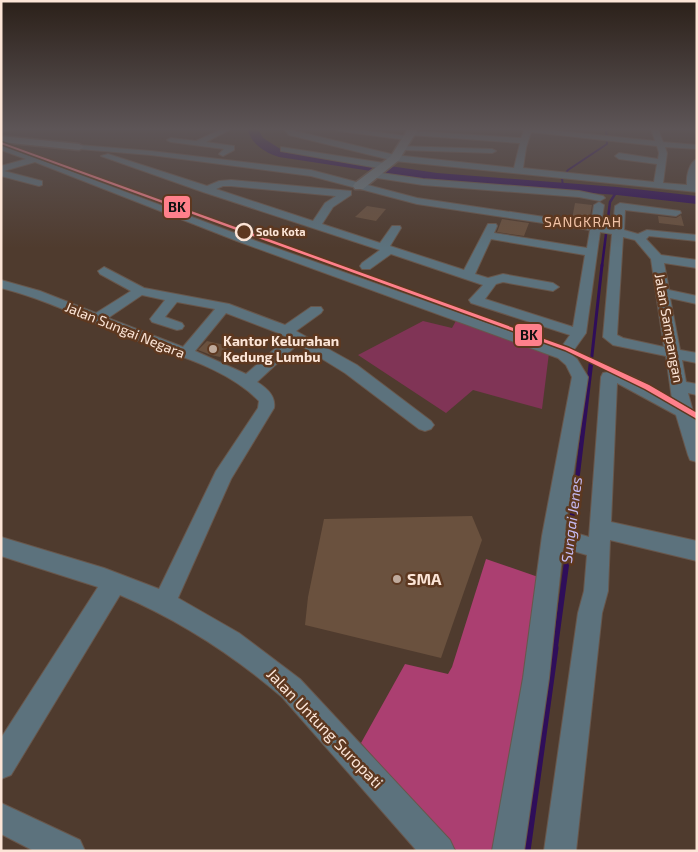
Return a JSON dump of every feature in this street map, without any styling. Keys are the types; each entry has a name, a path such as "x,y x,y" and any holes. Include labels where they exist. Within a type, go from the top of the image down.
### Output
{"main road":[{"path":"359,186 380,170"}],"street":[{"path":"60,169 241,239 563,355 572,362 580,377 579,539 596,591 590,613 560,851"},
{"path":"143,169 301,220 318,221 387,248 488,282 503,278 553,287"},
{"path":"206,190 236,176 245,169"},
{"path":"279,169 311,173 409,200 615,230 639,238 657,258 697,264"},
{"path":"375,169 423,182 579,194 599,201 579,333 563,355"},
{"path":"496,169 563,175 602,176 694,189 691,181 695,174"},
{"path":"658,185 661,169"},
{"path":"1,171 40,183"},
{"path":"222,183 288,187 345,194"},
{"path":"318,221 329,205 359,186"},
{"path":"676,213 621,206 615,230 610,336 618,342 697,358"},
{"path":"468,275 498,212"},
{"path":"366,266 387,248 396,228"},
{"path":"639,238 648,233 697,238"},
{"path":"487,235 591,252"},
{"name":"Jalan Sampangan","path":"657,258 684,412 697,455"},
{"path":"104,271 140,291 172,299 224,307 292,334 351,369 425,425"},
{"path":"488,282 490,285 476,300 579,333"},
{"name":"Jalan Sungai Negara","path":"1,284 29,291 214,364 247,382 267,400 266,408 223,476 164,603"},
{"path":"96,319 140,291"},
{"path":"662,292 697,300"},
{"path":"172,299 157,319 177,326"},
{"path":"185,354 224,307"},
{"path":"247,382 316,310"},
{"path":"508,851 536,678 579,539 609,377 622,379 684,412"},
{"path":"680,386 697,390"},
{"path":"579,539 697,551"},
{"name":"Jalan Untung Suropati","path":"1,546 114,583 164,603 240,647 291,688 439,851"},
{"path":"1,766 114,583"},
{"path":"1,818 69,851"}],"shaded area":[{"path":"457,319 549,353 542,409 473,390 446,413 358,355 423,321 452,328"},
{"path":"486,559 544,579 493,851 457,851 361,743 405,664 448,674 452,667"}],"building":[{"path":"575,203 592,205 589,222 572,219"},
{"path":"367,206 386,209 376,221 355,217"},
{"path":"681,215 684,226 659,223 658,216 676,218"},
{"path":"502,219 529,223 524,236 497,232"},
{"name":"Kantor Kelurahan Kedung Lumbu","path":"207,341 229,346 220,357 211,355 198,350"},
{"name":"SMA","path":"472,516 482,540 441,658 305,625 308,597 324,519"}],"waterway":[{"path":"383,169 437,177 617,191 697,200"},
{"path":"563,187 562,178 570,169"},
{"name":"Sungai Jenes","path":"602,266 610,202 617,191"},
{"name":"Sungai Jenes","path":"591,364 602,265"},
{"name":"Sungai Jenes","path":"576,489 591,363"},
{"name":"Sungai Jenes","path":"570,537 576,488"},
{"name":"Sungai Jenes","path":"555,649 569,545"},
{"name":"Sungai Jenes","path":"527,851 555,648"}],"transit line":[{"name":"BK","path":"72,169 567,349 647,387 697,416"}],"place":[{"name":"Solo Kota","path":"244,232"},
{"name":"Kantor Kelurahan Kedung Lumbu","path":"213,349"},
{"name":"SMA","path":"397,579"}],"district":[{"name":"SANGKRAH","path":"583,222"}]}
